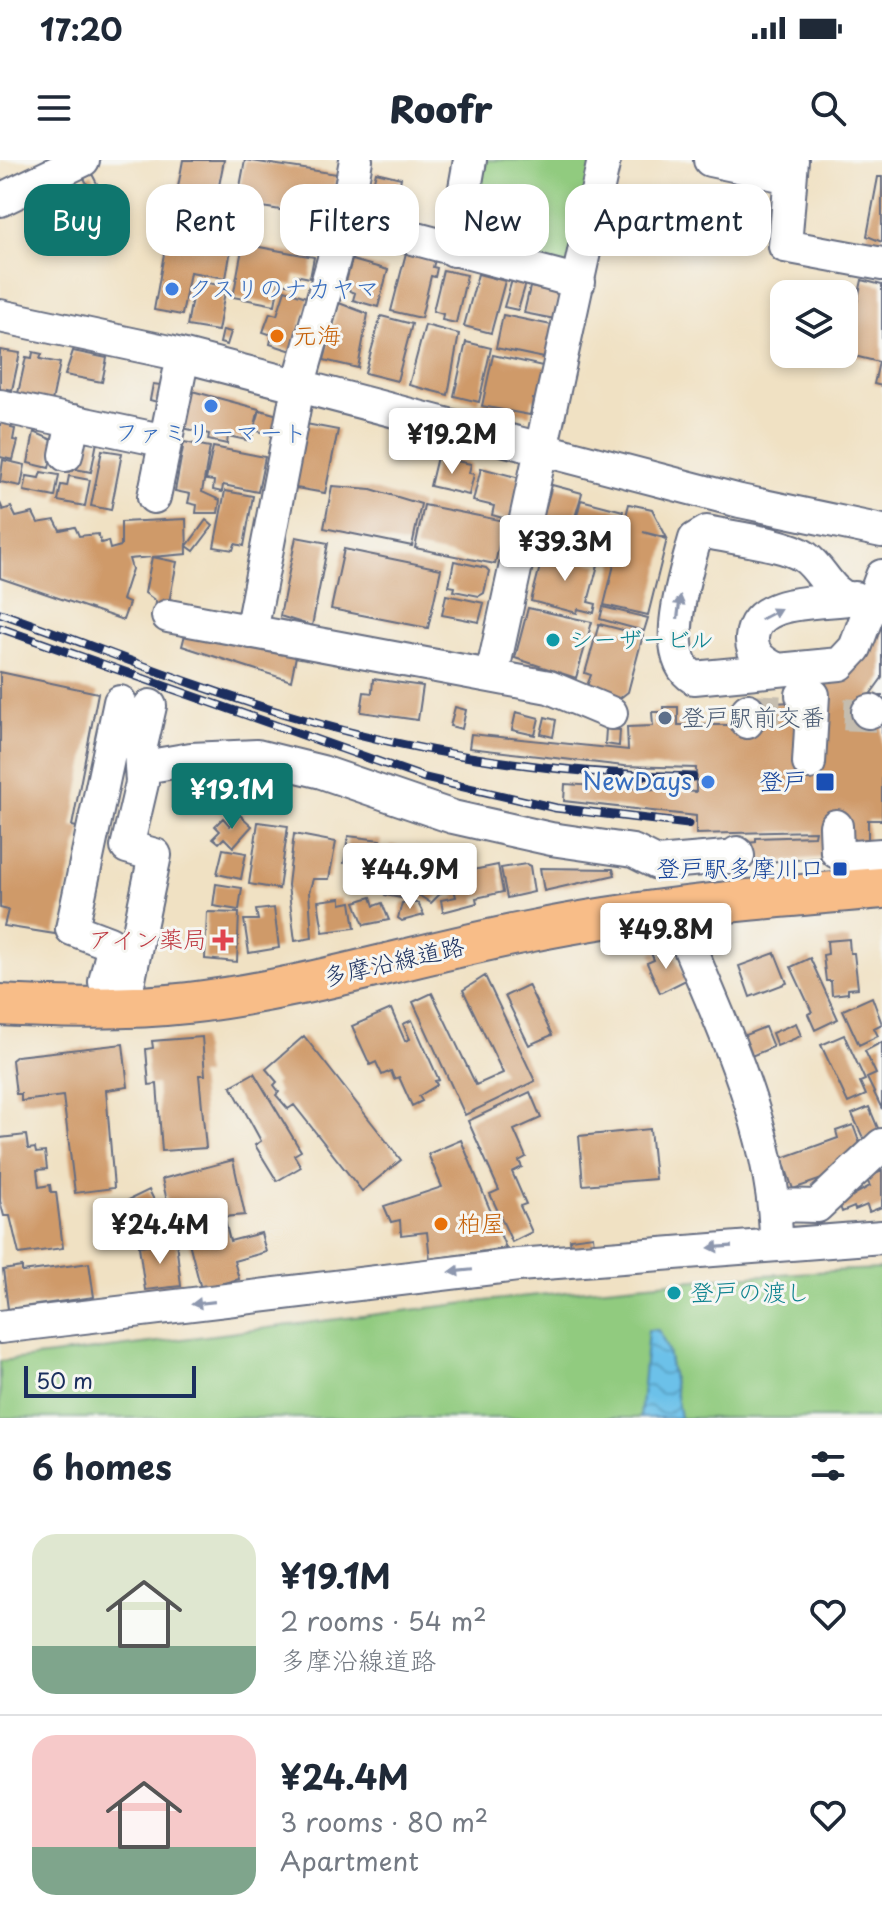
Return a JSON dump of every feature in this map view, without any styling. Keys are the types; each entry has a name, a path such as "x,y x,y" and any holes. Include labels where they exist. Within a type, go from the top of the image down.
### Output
{"main road":[{"name":"多摩沿線道路","path":"0,1005 114,995 254,994 512,935 673,908 882,888"}],"street":[{"path":"0,200 83,160"},
{"path":"352,184 356,160"},
{"path":"466,184 470,160"},
{"path":"492,675 604,160"},
{"path":"710,160 791,168 785,246 882,264"},
{"path":"251,632 298,387 335,256"},
{"path":"477,256 579,282"},
{"path":"0,316 183,356 740,501 882,531"},
{"path":"154,497 183,356"},
{"path":"0,406 166,441"},
{"path":"66,455 73,421"},
{"path":"850,599 834,591 815,566 796,552 700,533 695,539 680,600 676,639 679,664 694,678 840,664 849,658 881,580"},
{"path":"778,670 756,656 752,646 755,625 763,617 789,606 866,595 881,580"},
{"path":"168,616 549,687 611,713"},
{"path":"802,695 813,695 809,763"},
{"path":"114,995 109,943 72,929 129,776 135,704 142,783 127,847"},
{"path":"129,776 202,758 257,756 322,772 453,817 551,839 633,851 657,863 738,856 737,853"},
{"path":"114,995 136,948 155,855 127,847 114,850 105,859 94,907 102,919 124,929 136,948"},
{"path":"673,908 767,1155 776,1205 776,1243"},
{"path":"776,1205 817,1206 882,1145"},
{"path":"0,1327 518,1265 882,1237"}],"green space":[{"path":"481,160 594,160 589,184 565,184 565,256 575,256 572,269 521,256 549,256 549,184 477,184"},
{"path":"882,1269 882,1418 680,1418 668,1352 645,1418 0,1418 0,1361 550,1294 771,1274"}],"water":[{"path":"648,1330 659,1330 668,1352 680,1418 640,1418"}],"building":[{"path":"183,160 224,160 219,184 179,184"},
{"path":"245,160 337,174 335,184 280,184 280,210 264,207 264,184 240,184"},
{"path":"376,172 401,178 400,184 373,184"},
{"path":"92,174 97,184 87,184 84,178"},
{"path":"878,177 882,177 882,242 867,236"},
{"path":"264,248 280,251 280,256 314,257 310,278 295,275 293,285 279,283 275,305 233,297 241,256 264,256"},
{"path":"164,256 230,256 226,278 190,272 182,315 154,310"},
{"path":"405,256 435,260 435,277 431,276 421,318 391,311"},
{"path":"352,260 388,270 378,307 353,300 355,293 344,289"},
{"path":"443,270 467,275 456,323 442,320 443,314 433,311"},
{"path":"478,274 505,281 491,333 464,326"},
{"path":"512,280 526,283 518,310 504,307"},
{"path":"862,280 882,285 882,386 874,384 879,362 858,357 858,298"},
{"path":"195,281 226,286 218,331 187,326"},
{"path":"530,287 560,293 555,319 524,313"},
{"path":"285,290 309,298 292,351 270,344 272,335 263,332 270,313 277,315"},
{"path":"339,303 368,314 358,368 324,360"},
{"path":"503,315 556,326 549,359 496,348"},
{"path":"381,316 412,324 397,381 365,373"},
{"path":"425,325 459,334 448,395 409,385"},
{"path":"223,330 231,332 227,345 220,343"},
{"path":"466,342 491,348 479,402 454,396"},
{"path":"0,350 20,353 12,390 7,389 6,394 0,393"},
{"path":"73,351 107,358 102,382 65,375"},
{"path":"33,352 42,354 40,359 60,363 51,406 17,398 26,357 32,358"},
{"path":"493,355 547,367 540,401 533,399 530,415 482,406"},
{"path":"153,384 161,385 157,402 150,400"},
{"path":"192,391 259,409 251,441 228,436 227,444 208,440 209,434 183,428"},
{"path":"260,410 278,415 273,435 254,430"},
{"path":"0,421 12,424 11,428 15,429 13,440 18,441 13,460 0,457"},
{"path":"306,424 338,430 325,493 290,487"},
{"path":"34,432 55,441 49,468 28,463"},
{"path":"81,439 97,442 91,472 75,469"},
{"path":"184,442 210,447 202,492 220,500 218,513 196,513 197,505 188,503 190,494 175,491"},
{"path":"213,447 265,457 258,492 223,485 222,492 213,490 214,481 206,480"},
{"path":"102,450 122,453 111,510 91,506"},
{"path":"437,457 471,464 469,473 474,474 469,495 430,486"},
{"path":"3,460 25,465 21,486 0,482"},
{"path":"481,468 520,478 510,520 492,515 494,506 473,501"},
{"path":"41,472 59,475 55,497 24,491 27,476 39,478"},
{"path":"69,476 90,480 85,506 58,501 61,485 67,486"},
{"path":"552,485 582,493 566,549 536,541"},
{"path":"332,486 371,489 421,504 412,546 324,528"},
{"path":"225,491 253,496 244,546 235,544 233,550 214,547"},
{"path":"581,500 623,511 615,546 610,545 604,558 598,556 600,546 571,539"},
{"path":"0,503 3,510 11,507 16,517 33,513 38,523 55,520 60,530 75,527 79,536 98,534 101,543 108,541 110,549 121,546 121,522 186,519 187,554 129,559 132,569 122,600 129,603 123,620 0,578"},
{"path":"629,504 652,509 667,538 643,532 667,539 648,615 604,605"},
{"path":"424,505 504,521 495,564 415,548"},
{"path":"206,520 213,526 194,551 187,546"},
{"path":"296,537 328,543 312,626 280,616"},
{"path":"344,549 441,569 428,628 331,609"},
{"path":"544,551 598,565 588,602 596,604 594,613 578,609 577,613 531,601"},
{"path":"152,557 177,562 167,612 153,609 156,601 145,593"},
{"path":"454,561 489,571 484,593 479,596 454,591 455,587 449,586"},
{"path":"446,595 484,603 479,622 442,615"},
{"path":"882,603 882,678 869,696 882,696 882,820 868,820 868,843 834,857 739,864 738,844 756,842 756,838 814,836 815,831 696,834 696,816 564,801 565,784 696,792 696,768 624,766 469,748 471,734 628,750 627,727 653,726 652,712 663,712 663,707 678,707 678,725 736,725 735,704 798,702"},
{"path":"603,607 648,618 644,631 600,619"},
{"name":"シーザービル","path":"528,608 592,622 576,678 515,658"},
{"path":"599,624 643,635 628,692 619,699 585,691 591,675 585,673"},
{"path":"186,631 297,651 291,681 182,646"},
{"path":"0,672 98,693 72,826 81,828 55,934 4,926 8,910 0,908"},
{"path":"373,679 423,686 418,720 361,712 364,692 372,693"},
{"path":"455,707 466,710 462,729 450,726"},
{"path":"516,712 539,718 535,735 512,730"},
{"path":"545,717 556,720 553,737 541,734"},
{"path":"606,729 620,730 619,746 605,744"},
{"path":"240,815 252,826 233,847 224,838 219,843 213,838 220,831 215,826 223,818 230,826"},
{"path":"258,822 288,826 279,889 249,884"},
{"path":"294,834 336,842 329,879 313,879 309,892 312,938 295,941 288,885"},
{"path":"348,836 381,840 377,867 344,863"},
{"path":"391,845 425,852 421,873 387,867"},
{"path":"223,849 246,853 241,879 217,874"},
{"path":"443,853 467,865 453,885 431,870"},
{"path":"498,865 503,892 476,898 477,903 443,912 441,900 456,897 454,889 460,888 459,882 470,880 468,871"},
{"path":"530,866 534,892 507,898 501,868"},
{"path":"540,868 613,869 615,875 544,891"},
{"path":"389,875 415,880 412,900 385,895"},
{"path":"428,875 448,886 431,903 417,894"},
{"path":"216,884 242,888 239,910 213,906"},
{"path":"371,897 374,906 382,903 389,920 364,925 355,902"},
{"path":"341,898 341,904 351,902 355,928 323,932 318,901"},
{"path":"402,903 418,903 424,915 402,921 398,918"},
{"path":"274,908 279,948 249,953 244,920 258,920 256,910"},
{"path":"207,912 239,913 237,962 205,959"},
{"path":"849,939 858,988 832,995 831,981 826,981 823,955 828,954 827,941"},
{"path":"657,951 659,957 673,951 686,980 660,993 647,963 654,960 651,953"},
{"path":"775,953 787,983 750,997 739,966"},
{"path":"810,958 838,1019 815,1030 808,1014 812,1012 791,967"},
{"path":"485,976 535,1081 465,1115 413,1002 432,993 476,1085 503,1073 463,990"},
{"path":"528,985 552,1035 529,1045 505,996"},
{"path":"872,997 882,1024 874,1028 878,1036 859,1045 843,1010"},
{"path":"391,1009 405,1041 410,1039 403,1024 412,1020 439,1080 435,1081 437,1085 419,1096 422,1101 412,1106 399,1077 394,1079 391,1071 382,1075 376,1062 370,1065 352,1026"},
{"path":"796,1023 801,1036 777,1046 772,1033"},
{"path":"765,1027 773,1047 749,1057 740,1037"},
{"path":"844,1035 865,1080 860,1082 866,1095 848,1103 821,1045"},
{"path":"304,1036 401,1160 362,1191 294,1105 288,1109 276,1095 279,1092 274,1085 277,1082 266,1069"},
{"path":"202,1037 205,1075 199,1075 206,1148 162,1151 157,1084 149,1085 146,1049 153,1048 152,1041"},
{"path":"882,1042 882,1109 867,1078 876,1074 865,1051"},
{"path":"123,1044 128,1087 106,1090 114,1188 75,1193 63,1096 21,1101 21,1094 16,1094 12,1060 17,1056"},
{"path":"254,1073 301,1151 294,1155 301,1167 277,1181 255,1145 261,1141 231,1086"},
{"path":"530,1092 541,1118 514,1130 526,1157 519,1161 522,1167 512,1172 526,1204 520,1206 532,1232 512,1242 490,1194 499,1190 468,1121"},
{"path":"869,1107 880,1133 864,1140 852,1114"},
{"path":"853,1125 863,1152 845,1171 793,1189 782,1158 838,1138 836,1131"},
{"path":"650,1129 655,1179 583,1185 579,1136"},
{"path":"26,1135 28,1149 35,1148 36,1153 45,1152 47,1169 37,1170 39,1187 50,1185 51,1192 56,1192 63,1248 19,1254 10,1216 4,1216 0,1201 0,1138"},
{"path":"461,1140 506,1248 430,1259 427,1232 401,1235 400,1220 391,1222 384,1206 442,1187 428,1154"},
{"path":"233,1160 245,1215 224,1217 230,1241 261,1233 266,1252 234,1261 239,1279 201,1289 181,1211 170,1214 162,1179"},
{"path":"882,1171 882,1207 869,1212 867,1205 842,1212 839,1203 870,1186 866,1178"},
{"path":"149,1190 164,1220 128,1239 112,1208"},
{"path":"593,1236 594,1245 571,1248 570,1239"},
{"path":"176,1241 181,1286 145,1290 139,1246"},
{"path":"89,1263 94,1297 8,1309 3,1270 22,1267 22,1272"}],"tunnel":[{"path":"748,710 882,716"}],"railway":[{"path":"0,613 255,705 390,742 541,767 693,777"},
{"path":"0,628 425,778 556,808 688,824"}],"place":[{"name":"クスリのナカヤマ","path":"172,289"},
{"name":"元海","path":"277,336"},
{"name":"ファミリーマート","path":"211,406"},
{"name":"シーザービル","path":"553,640"},
{"name":"登戸駅前交番","path":"665,718"},
{"name":"NewDays","path":"708,782"},
{"name":"登戸","path":"825,782"},
{"name":"登戸駅多摩川口","path":"840,869"},
{"name":"アイン薬局","path":"223,940"},
{"name":"柏屋","path":"441,1224"},
{"name":"登戸の渡し","path":"674,1293"}]}
